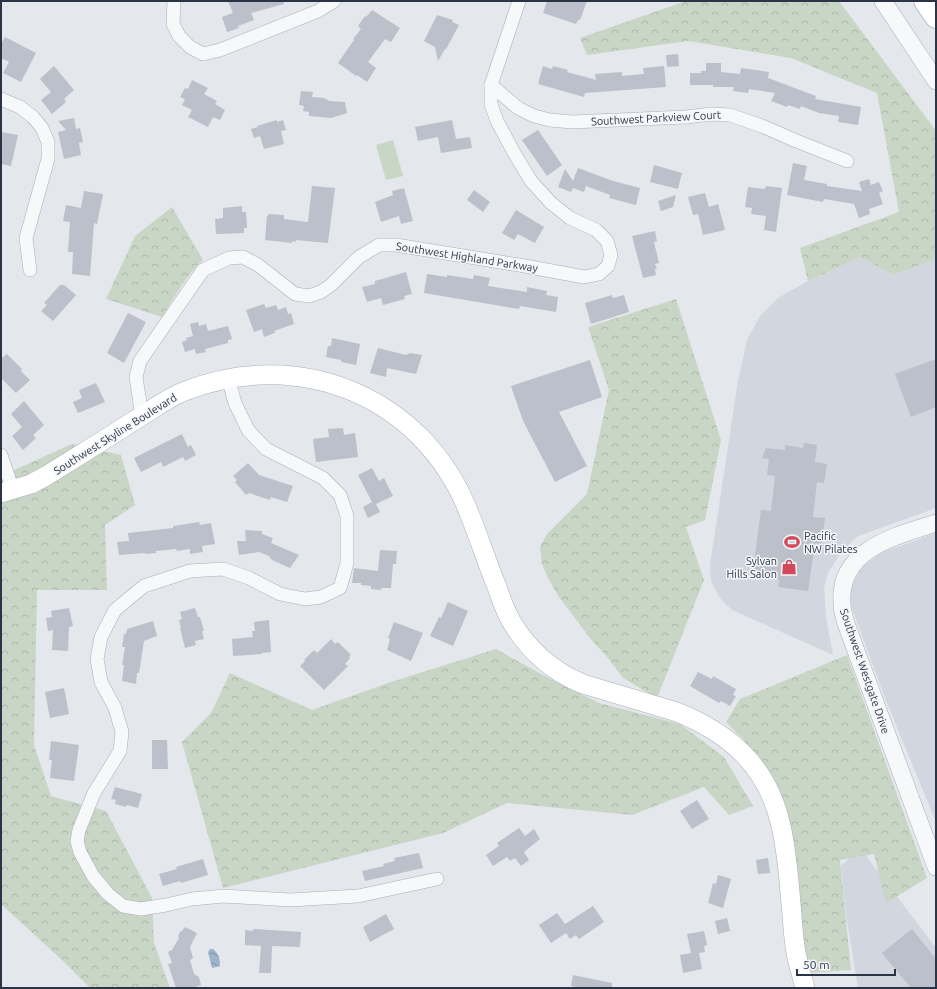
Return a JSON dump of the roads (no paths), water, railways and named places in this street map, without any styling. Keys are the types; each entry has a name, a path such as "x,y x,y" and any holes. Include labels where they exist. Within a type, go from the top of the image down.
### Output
{"highway":[{"path":"925,1 936,17"}],"main road":[{"name":"Southwest Skyline Boulevard","path":"7,492 31,484 46,476 172,397 228,378 266,375 291,376 319,380 372,400 414,430 434,452 453,480 468,511 510,619 522,638 535,652 553,668 571,679 691,717 716,731 741,750 750,761 765,783 773,800 781,825 787,863 796,950 805,988"}],"street":[{"path":"174,1 173,24 179,36 190,47 203,54 220,50 318,12 334,1"},
{"name":"Southwest Highland Parkway","path":"142,416 136,377 140,361 202,270 229,258 243,257 258,265 295,294 309,296 321,292 331,285 359,257 379,245 396,245 584,277 599,274 608,266 611,255 607,241 596,230 570,218 551,203 531,181 497,121 491,104 491,85 519,1"},
{"path":"883,1 936,81"},
{"name":"Southwest Parkview Court","path":"491,85 518,108 534,116 550,120 572,122 686,117 712,114 730,115 762,126 847,161"},
{"path":"1,99 20,107 33,117 42,128 48,142 48,159 26,238 30,270"},
{"path":"228,378 235,403 248,430 266,449 323,478 340,495 347,516 347,563 340,588 321,597 305,599 280,594 249,578 223,569 190,571 144,586 115,610 101,637 97,660 101,682 115,708 122,732 120,752 94,793 85,815 79,830 77,841 80,852 93,876 108,894 123,906 141,909 192,899 224,896 290,900 358,896 437,879"},
{"path":"1,455 7,492"},
{"name":"Southwest Westgate Drive","path":"936,523 889,539 877,544 864,553 848,572 844,582 842,597 843,613 848,630 936,867"}],"water":[{"path":"210,949 213,949 218,955 220,966 212,968 208,952"}],"place":[{"name":"Pacific NW Pilates","path":"792,542"},
{"name":"Sylvan Hills Salon","path":"789,567"}]}
